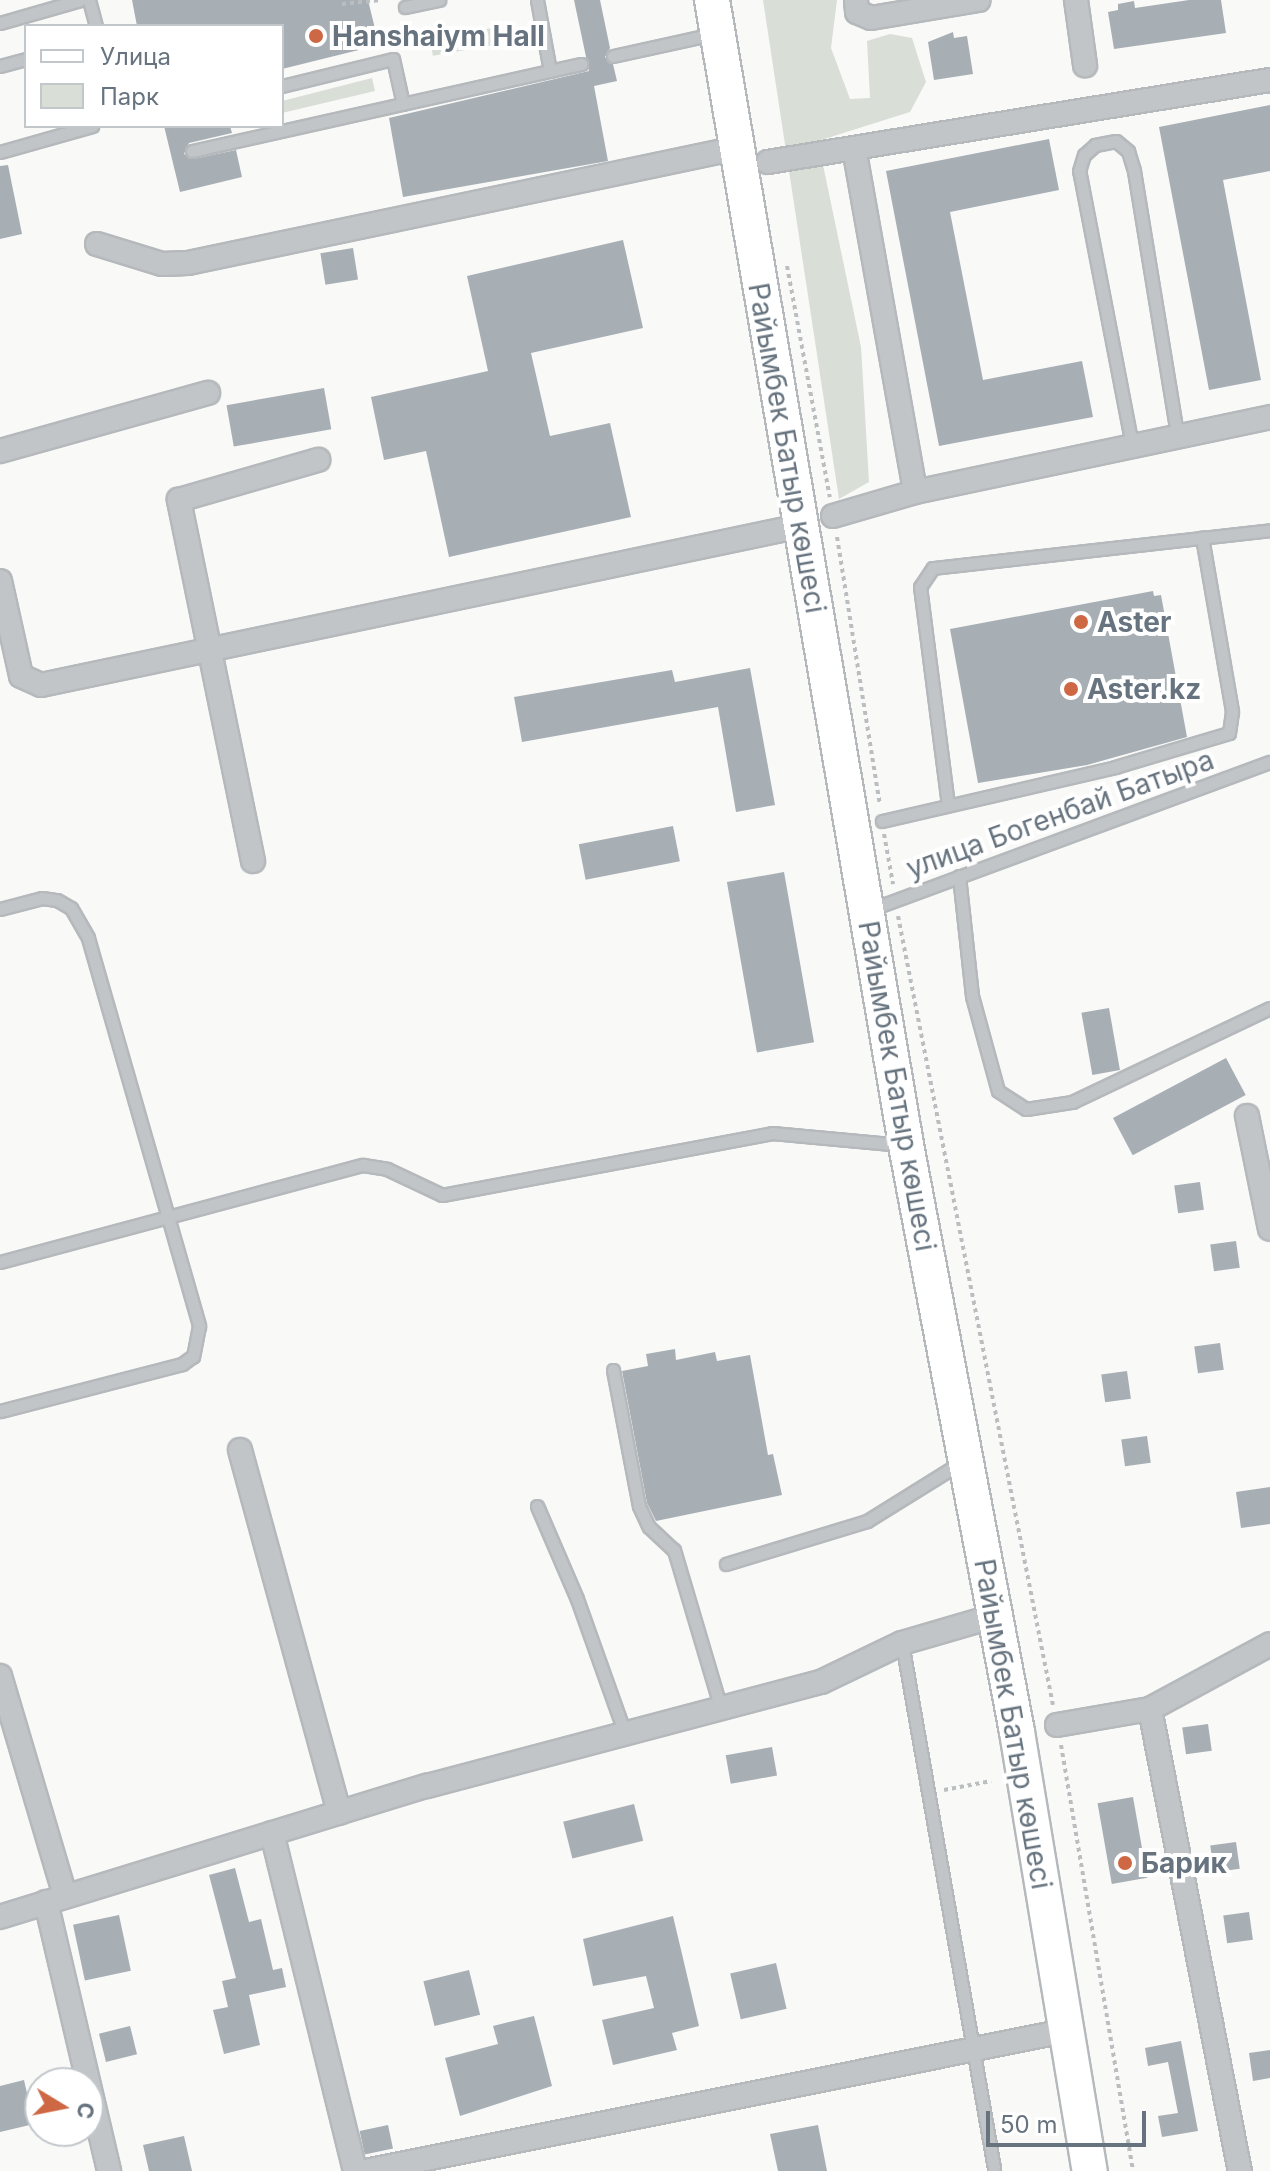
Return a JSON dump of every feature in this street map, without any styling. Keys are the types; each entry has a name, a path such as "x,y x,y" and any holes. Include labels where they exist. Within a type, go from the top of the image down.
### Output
{"main road":[{"name":"Райымбек Батыр көшесі","path":"715,16 800,526 881,906 906,1145 995,1616 1065,2031 1084,2166"}],"street":[{"path":"856,0 857,12 871,18 979,0"},
{"path":"1076,0 1085,65"},
{"path":"768,162 1270,80"},
{"path":"97,244 162,264 188,263 737,148"},
{"path":"854,148 915,492"},
{"path":"0,451 208,393"},
{"path":"833,516 915,492 1270,417"},
{"path":"253,861 179,500 318,460"},
{"path":"0,581 21,676 28,682 41,685 800,526"},
{"path":"1247,1116 1270,1229"},
{"path":"240,1450 339,1813"},
{"path":"0,1917 339,1813 821,1682 902,1643 995,1616"},
{"path":"1057,1725 1150,1709 1270,1644"},
{"path":"0,1676 56,1899 109,2171"},
{"path":"1150,1709 1240,2171"},
{"path":"272,1833 355,2171"},
{"path":"366,2171 1065,2031"}],"lane":[{"path":"0,23 80,0"},
{"path":"89,0 95,24"},
{"path":"405,7 439,0"},
{"path":"537,0 550,71"},
{"path":"613,56 715,16"},
{"path":"284,86 393,59 403,104"},
{"path":"0,66 24,60"},
{"path":"192,151 581,64"},
{"path":"0,152 85,128"},
{"path":"1132,445 1079,171 1084,155 1095,145 1116,141 1128,151 1134,171 1177,435"},
{"path":"948,805 920,587 933,568 1270,530"},
{"path":"882,821 1115,767 1229,733 1232,711 1202,538"},
{"name":"улица Богенбай Батыра","path":"881,906 1270,762"},
{"path":"959,876 972,996 998,1091 1026,1109 1072,1102 1270,1008"},
{"path":"0,909 57,900 71,908 88,938 199,1326 193,1356 182,1364 0,1411"},
{"path":"0,1262 363,1165 387,1169 442,1195 772,1133 906,1145"},
{"path":"613,1370 639,1506 649,1527 674,1550 721,1709"},
{"path":"726,1564 867,1521 964,1461"},
{"path":"537,1506 577,1599 625,1734"},
{"path":"902,1643 994,2168"}],"path":[{"path":"342,4 381,0"},
{"path":"785,254 833,516 882,821 881,906 1057,1725 1133,2171"},
{"path":"930,1793 991,1781"}],"green space":[{"path":"763,0 837,0 831,48 850,99 870,98 867,41 890,34 912,38 926,82 910,112 818,141 861,347 869,482 839,499"},
{"path":"492,28 495,45 433,56 430,39"},
{"path":"372,78 375,91 284,113 284,100"}],"building":[{"name":"Hanshaiym Hall","path":"132,0 368,0 379,45 284,69 284,24 137,24"},
{"path":"574,0 600,0 610,48 605,57 613,64 617,81 594,86 608,161 403,197 389,118 589,71"},
{"path":"1189,0 1221,0 1226,33 1114,49 1108,12 1118,10 1118,4 1134,1 1135,8"},
{"path":"953,32 954,38 967,36 973,74 934,80 928,42"},
{"path":"1270,105 1270,171 1223,180 1261,380 1209,390 1159,127"},
{"path":"164,128 231,128 232,133 189,143 184,154 193,159 236,150 242,177 180,192"},
{"path":"1049,139 1059,190 950,212 983,380 1082,361 1093,417 939,446 886,171"},
{"path":"8,165 22,234 0,239 0,166"},
{"path":"623,240 643,328 531,353 550,436 610,423 631,517 449,557 426,451 384,460 371,397 488,371 467,276"},
{"path":"353,248 358,280 325,285 320,253"},
{"path":"324,388 331,429 234,447 227,405"},
{"path":"1153,591 1154,596 1161,595 1187,737 1087,765 978,783 950,629"},
{"path":"750,668 775,805 736,812 718,707 522,742 514,697 672,670 675,682"},
{"path":"673,826 680,861 586,880 579,844"},
{"path":"784,872 814,1042 757,1052 727,882"},
{"path":"1109,1008 1120,1070 1092,1075 1081,1013"},
{"path":"1226,1058 1246,1095 1133,1155 1113,1118"},
{"path":"1200,1182 1204,1210 1178,1213 1174,1186"},
{"path":"1236,1241 1240,1268 1214,1271 1210,1245"},
{"path":"1220,1343 1224,1370 1198,1373 1194,1347"},
{"path":"675,1349 676,1360 715,1352 717,1361 750,1355 768,1455 773,1454 782,1495 656,1521 647,1503 622,1371 648,1366 646,1354"},
{"path":"1127,1371 1131,1399 1105,1402 1101,1375"},
{"path":"1147,1436 1151,1463 1125,1466 1121,1440"},
{"path":"1270,1487 1270,1524 1241,1528 1236,1492"},
{"path":"1208,1724 1212,1751 1186,1754 1182,1728"},
{"path":"772,1747 777,1776 731,1784 726,1755"},
{"path":"1133,1797 1147,1878 1112,1884 1098,1803"},
{"path":"634,1804 643,1841 572,1859 563,1822"},
{"path":"1236,1842 1240,1869 1214,1872 1210,1846"},
{"path":"235,1868 249,1922 261,1919 273,1970 282,1968 286,1987 249,1995 260,2045 224,2054 213,2010 228,2007 222,1981 236,1978 209,1875"},
{"path":"1249,1912 1253,1940 1227,1943 1223,1916"},
{"path":"119,1915 131,1971 85,1981 73,1925"},
{"path":"673,1916 699,2026 672,2033 677,2050 613,2065 602,2020 654,2008 646,1976 593,1986 583,1939"},
{"path":"776,1963 787,2009 741,2019 730,1974"},
{"path":"469,1970 480,2015 435,2026 423,1981"},
{"path":"534,2016 552,2086 460,2116 445,2058 498,2044 493,2026"},
{"path":"130,2026 137,2054 106,2062 99,2034"},
{"path":"1181,2041 1198,2131 1162,2137 1158,2116 1178,2113 1168,2062 1148,2066 1145,2048"},
{"path":"1270,2050 1270,2078 1253,2081 1249,2053"},
{"path":"24,2080 24,2126 0,2132 0,2086"},
{"path":"388,2125 393,2148 365,2155 360,2131"},
{"path":"818,2125 827,2171 778,2171 770,2134"},
{"path":"184,2136 192,2171 149,2171 143,2145"}],"place":[{"name":"Hanshaiym Hall","path":"316,36"},
{"name":"Aster","path":"1081,622"},
{"name":"Aster.kz","path":"1071,689"},
{"name":"Барик","path":"1125,1863"}]}
